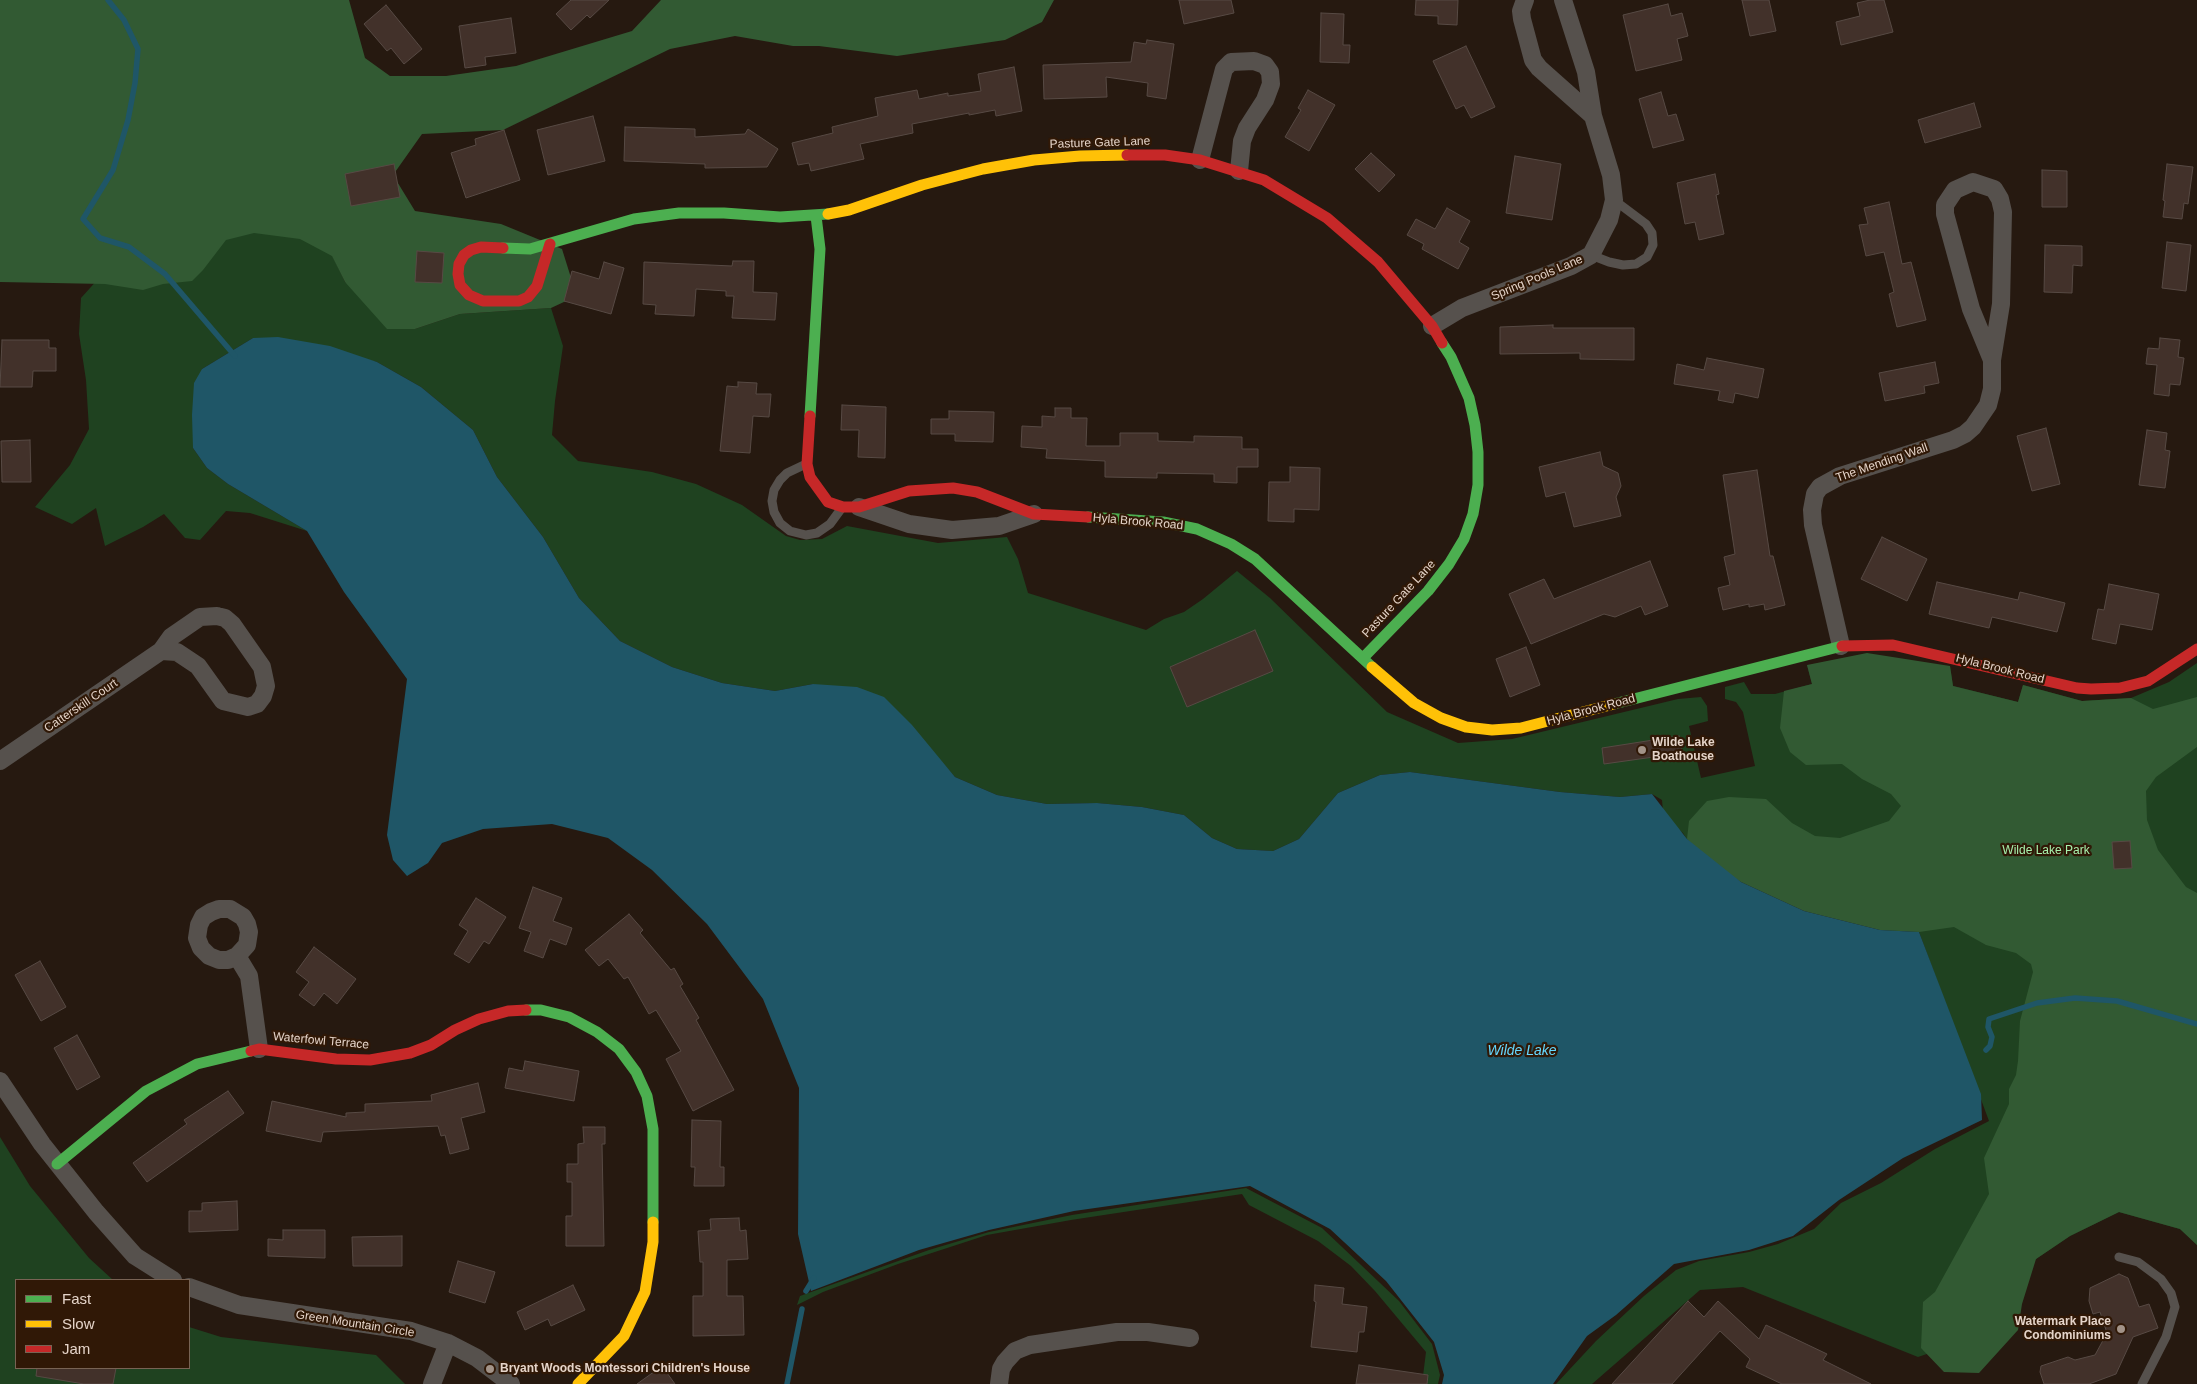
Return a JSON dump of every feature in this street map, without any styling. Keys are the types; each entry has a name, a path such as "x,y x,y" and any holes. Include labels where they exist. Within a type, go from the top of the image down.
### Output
{"street":[{"path":"1525,0 1521,11 1522,19 1533,60 1539,68 1593,116"},
{"name":"Spring Pools Lane","path":"1432,326 1462,308 1570,266 1591,255 1608,220 1614,200 1611,175 1593,116 1586,72 1563,0"},
{"path":"1200,160 1224,69 1231,62 1254,61 1265,65 1270,72 1271,84 1245,134 1239,171"},
{"name":"Pasture Gate Lane","path":"550,244 537,286 528,297 519,301 483,301 469,295 460,285 459,264 464,255 471,250 481,247 530,249 634,219 678,213 724,213 780,217 816,216 849,210 922,185 983,169 1034,160 1128,154 1165,155 1200,160 1264,180 1287,192 1342,229 1378,262 1432,326 1451,357 1469,398 1475,425 1478,452 1478,485 1473,514 1464,539 1449,564 1428,591 1363,658"},
{"name":"The Mending Wall","path":"1841,646 1814,525 1812,510 1815,494 1820,488 1840,476 1953,440 1965,434 1973,427 1988,404 1992,389 1992,360 2001,304 2003,212 2000,199 1994,189 1973,182 1955,190 1945,205 1945,214 1971,309 1992,360"},
{"name":"Hyla Brook Road","path":"816,216 820,249 807,464 810,477 828,502 909,524 952,530 999,526 1034,514"},
{"name":"Hyla Brook Road","path":"851,507 909,491 953,488 977,492 1034,514 1163,522 1197,529 1255,560 1414,703 1441,718 1466,727 1492,730 1521,728 1546,722 1841,646 1893,645 2077,688 2092,689 2120,688 2148,681 2197,649"},
{"name":"Catterskill Court","path":"0,761 162,650 171,637 200,617 217,616 224,618 232,624 262,667 266,686 264,696 257,704 248,707 223,701 198,666 177,652 162,650"},
{"path":"237,956 249,976 259,1049"},
{"name":"Waterfowl Terrace","path":"56,1164 146,1091 197,1064 259,1049 336,1059 370,1060 398,1056 431,1045 455,1030 479,1019 508,1011 540,1010 568,1017 596,1032 619,1049 636,1072 647,1096 653,1129 654,1242 645,1292 624,1336 578,1384"},
{"path":"0,1081 26,1123 56,1164 135,1256 171,1279"},
{"name":"Green Mountain Circle","path":"190,1287 239,1305 412,1331 448,1343 477,1358 511,1384"},
{"path":"1000,1384 1001,1369 1004,1362 1015,1351 1030,1345 1118,1332 1148,1332 1190,1338"},
{"path":"432,1384 448,1343"}],"lane":[{"path":"1591,255 1616,264 1636,264 1647,257 1653,245 1652,233 1646,224 1614,200"},
{"path":"807,464 787,473 774,490 772,501 774,512 780,522 790,531 806,535 817,534 851,507"},
{"path":"2119,1257 2138,1262 2161,1279 2171,1293 2175,1307 2166,1337 2142,1384"}],"green space":[{"path":"0,0 349,0 365,58 390,76 446,76 516,66 632,31 661,0 1054,0 1042,22 1005,40 897,56 819,46 793,46 735,36 670,49 503,130 422,134 393,175 415,211 501,224 562,249 572,281 566,301 551,308 460,314 415,329 387,329 345,282 332,256 300,239 254,233 226,240 192,281 163,284 143,290 105,284 0,282"},
{"name":"Wilde Lake Park","path":"318,225 345,282 415,329 460,314 551,308 563,346 552,435 578,461 652,472 696,484 742,505 786,536 800,540 822,539 847,526 938,543 1007,537 1018,559 1028,593 1146,630 1164,619 1184,612 1237,571 1270,598 1387,712 1458,743 1512,739 1678,699 1701,697 1707,706 1708,721 1689,726 1701,778 1755,766 1743,712 1736,702 1725,699 1725,687 1744,682 1751,694 1775,694 1812,684 1807,665 1950,666 1953,686 2018,702 2023,685 2082,701 2131,698 2169,682 2197,663 2197,1245 2180,1229 2119,1212 2070,1236 2036,1259 1959,1343 1918,1357 1743,1287 1700,1290 1592,1384 1556,1384 1596,1341 1644,1296 1676,1270 1699,1261 1749,1252 1778,1244 1814,1229 1841,1203 1881,1183 1935,1149 1989,1121 1919,932 1880,930 1693,849 1683,833 1672,824 1663,811 1662,800 1652,794 1620,797 1560,792 1410,772 1380,775 1338,793 1299,839 1273,851 1237,849 1212,838 1184,815 1142,807 1097,803 1047,804 997,795 955,777 933,752 813,684 775,691 722,683 672,667 620,641 579,598 543,537 497,477 473,430 421,387 377,362 253,338 202,369 193,448 207,468 228,484 307,531 250,513 226,511 200,540 185,538 164,514 105,546 96,508 72,524 35,507 70,465 89,429 86,380 79,334 81,298 118,257 181,231"},
{"path":"1867,653 1950,666 1953,686 2018,702 2023,685 2082,701 2131,698 2153,709 2197,697 2197,747 2156,777 2146,791 2147,820 2158,850 2186,887 2197,893 2197,1245 2180,1229 2119,1212 2070,1236 2036,1259 2022,1304 2018,1330 1979,1373 1944,1372 1921,1348 1923,1302 1935,1292 1989,1194 1984,1158 2009,1104 2009,1089 2016,1075 2018,1061 2020,1021 2033,972 2031,964 2016,953 1986,945 1954,927 1919,932 1880,930 1804,911 1741,882 1712,864 1687,839 1689,821 1707,801 1729,797 1766,799 1792,823 1815,836 1840,838 1889,821 1901,806 1891,794 1862,779 1842,764 1806,765 1790,752 1780,728 1784,691 1812,684 1807,665"},
{"path":"0,1137 30,1186 89,1258 112,1279 15,1279 15,1369 190,1369 190,1327 221,1337 376,1355 405,1384 0,1384"},
{"path":"1246,1188 1322,1228 1399,1301 1432,1344 1440,1375 1438,1384 1422,1384 1426,1352 1375,1291 1351,1266 1318,1241 1249,1205 1242,1194 987,1235 898,1264 823,1292 797,1305 800,1296 929,1250 989,1232 1072,1215"}],"water":[{"name":"Wilde Lake","path":"278,337 330,346 377,362 421,387 473,430 497,477 543,537 579,598 620,641 672,667 722,683 775,691 813,684 857,687 884,697 912,725 955,777 997,795 1047,804 1097,803 1142,807 1184,815 1212,838 1237,849 1273,851 1299,839 1338,793 1380,775 1410,772 1560,792 1620,797 1652,794 1687,839 1741,882 1804,911 1880,930 1919,932 1981,1094 1982,1120 1903,1158 1839,1200 1793,1236 1749,1250 1674,1264 1616,1315 1587,1336 1553,1384 1442,1384 1444,1375 1434,1342 1386,1281 1330,1229 1250,1186 1074,1211 989,1230 919,1250 811,1291 798,1234 799,1088 763,999 707,924 652,870 608,838 552,824 483,829 442,843 428,863 407,876 393,860 387,835 407,679 344,592 307,531 228,484 207,468 193,448 192,415 194,383 202,369 253,338"}],"building":[{"path":"571,0 609,0 590,18 587,15 571,30 556,14"},
{"path":"1179,0 1231,0 1234,13 1184,24"},
{"path":"1416,0 1458,0 1457,25 1438,24 1438,16 1415,15"},
{"path":"1742,0 1769,0 1776,31 1750,36"},
{"path":"1870,0 1884,0 1893,32 1841,45 1836,22 1860,16 1857,3"},
{"path":"1668,4 1671,16 1682,13 1688,36 1677,39 1682,60 1636,71 1623,15"},
{"path":"386,5 422,49 404,64 391,48 387,51 364,24"},
{"path":"1321,13 1344,14 1343,45 1350,45 1349,63 1320,62"},
{"path":"511,18 516,53 485,57 486,65 465,68 459,26"},
{"path":"1147,40 1174,44 1166,99 1147,96 1148,83 1106,77 1107,97 1044,99 1043,65 1131,62 1134,42 1146,44"},
{"path":"1466,46 1495,107 1471,118 1464,105 1456,109 1433,61"},
{"path":"1014,67 1022,111 996,116 995,110 969,115 969,113 912,124 913,133 860,144 864,159 811,171 809,163 798,165 792,143 833,133 832,127 878,116 875,98 917,90 919,99 948,93 948,96 981,91 978,74"},
{"path":"1308,90 1335,105 1309,151 1285,137 1301,110 1298,108"},
{"path":"1661,92 1668,116 1676,114 1684,140 1653,148 1639,99"},
{"path":"1974,103 1981,127 1925,143 1918,120"},
{"path":"593,116 605,161 548,175 537,130"},
{"path":"625,127 695,129 695,137 745,134 748,129 778,149 767,167 705,168 705,164 624,161"},
{"path":"504,130 520,180 466,198 451,153 476,145 475,139"},
{"path":"1371,153 1395,175 1379,192 1355,169"},
{"path":"1515,156 1561,164 1552,220 1506,213"},
{"path":"394,164 400,197 351,206 345,174"},
{"path":"2167,164 2193,167 2188,204 2184,203 2182,219 2163,217"},
{"path":"2042,170 2067,171 2067,207 2042,207"},
{"path":"1715,174 1719,194 1716,195 1724,234 1699,240 1695,222 1685,224 1677,183"},
{"path":"1889,202 1902,264 1911,262 1926,320 1897,327 1889,294 1894,292 1884,252 1866,256 1859,225 1868,224 1864,208"},
{"path":"1447,208 1470,221 1459,242 1469,248 1458,269 1422,249 1424,244 1407,235 1416,219 1435,229"},
{"path":"2167,242 2191,245 2186,291 2162,288"},
{"path":"2045,245 2082,246 2082,266 2073,265 2072,293 2044,292"},
{"path":"417,251 444,253 442,283 415,282"},
{"path":"733,261 754,261 753,292 777,293 775,320 732,318 734,296 726,296 726,291 696,289 694,316 655,314 656,305 643,304 644,262 732,266"},
{"path":"604,262 624,268 611,314 564,301 572,271 599,279"},
{"path":"1553,325 1553,328 1634,328 1634,360 1580,359 1580,353 1500,354 1500,327"},
{"path":"2160,338 2180,340 2178,357 2184,358 2180,385 2170,384 2169,396 2154,394 2157,365 2146,364 2148,348 2159,349"},
{"path":"2,340 49,340 49,348 56,348 56,371 33,371 32,387 0,387"},
{"path":"1707,358 1764,369 1758,398 1735,393 1733,403 1718,400 1720,391 1674,384 1677,364 1704,370"},
{"path":"1935,362 1939,383 1924,386 1925,393 1885,401 1879,373"},
{"path":"738,382 757,383 756,394 771,394 769,417 753,416 750,453 720,451 727,386 738,387"},
{"path":"842,405 886,407 885,458 858,457 859,430 841,430"},
{"path":"1055,408 1071,408 1071,418 1087,418 1086,446 1120,446 1120,433 1158,433 1158,441 1194,442 1194,436 1242,437 1242,449 1258,449 1258,467 1237,467 1237,483 1214,482 1214,474 1157,473 1157,478 1105,477 1105,461 1046,458 1047,449 1021,447 1022,426 1042,427 1042,416 1055,417"},
{"path":"949,411 994,412 993,442 955,441 955,434 931,434 931,419 949,419"},
{"path":"2046,428 2060,484 2032,491 2017,436"},
{"path":"2147,430 2167,433 2165,450 2170,451 2165,488 2139,485"},
{"path":"30,440 31,482 2,482 1,441"},
{"path":"1600,452 1603,466 1618,473 1621,486 1616,497 1621,516 1574,527 1565,492 1546,497 1539,467"},
{"path":"1290,467 1320,468 1319,510 1294,509 1294,522 1268,521 1269,482 1290,482"},
{"path":"1757,470 1770,556 1773,556 1785,605 1765,610 1764,604 1749,607 1749,604 1723,610 1718,588 1730,585 1724,557 1735,554 1723,475"},
{"path":"1882,537 1927,559 1907,601 1861,579"},
{"path":"1650,561 1668,606 1645,615 1641,606 1615,617 1604,614 1531,644 1509,594 1544,579 1554,599"},
{"path":"1937,582 2018,600 2020,592 2065,603 2057,632 1992,617 1989,628 1929,614"},
{"path":"2109,584 2159,594 2152,630 2120,624 2116,644 2092,639 2098,609 2104,610"},
{"path":"1255,630 1273,671 1187,707 1170,667"},
{"path":"1526,647 1540,685 1510,697 1496,659"},
{"name":"Wilde Lake Boathouse","path":"1679,736 1682,753 1604,764 1602,748"},
{"path":"2130,841 2132,868 2114,869 2112,842"},
{"path":"533,887 562,898 553,921 572,928 566,945 550,939 543,958 524,951 531,932 519,928"},
{"path":"476,898 506,917 489,944 484,941 469,963 454,954 468,931 459,925"},
{"path":"629,914 643,930 640,933 671,970 674,968 683,984 680,986 699,1018 696,1020 734,1090 693,1111 666,1059 681,1051 656,1010 649,1014 628,977 624,979 608,959 599,966 585,950"},
{"path":"314,947 356,979 337,1004 324,993 314,1006 299,995 309,982 296,972"},
{"path":"40,961 66,1007 41,1021 15,975"},
{"path":"77,1035 100,1077 77,1090 54,1048"},
{"path":"525,1061 579,1071 574,1101 505,1088 509,1068 523,1071"},
{"path":"478,1083 485,1112 461,1118 469,1149 450,1154 445,1135 441,1136 438,1126 323,1132 321,1142 266,1131 272,1101 346,1117 346,1113 365,1112 365,1104 432,1101 431,1095"},
{"path":"228,1091 244,1113 147,1182 133,1163 187,1124 184,1120"},
{"path":"692,1120 721,1121 720,1167 724,1167 724,1186 694,1186 695,1167 691,1167"},
{"path":"583,1127 605,1127 605,1144 602,1144 604,1246 566,1246 566,1216 572,1216 572,1182 567,1182 567,1164 578,1164 578,1144 584,1143"},
{"path":"237,1201 238,1230 189,1232 189,1211 202,1211 202,1203"},
{"path":"739,1218 740,1231 746,1230 748,1259 727,1260 727,1296 743,1296 744,1335 693,1336 693,1296 703,1296 703,1262 700,1262 698,1231 711,1230 710,1219"},
{"path":"283,1230 325,1230 325,1258 268,1256 268,1239 283,1240"},
{"path":"402,1236 402,1266 353,1266 352,1237"},
{"path":"458,1261 495,1272 485,1303 449,1292"},
{"name":"Watermark Place Condominiums","path":"2119,1274 2128,1278 2139,1307 2149,1304 2158,1328 2133,1337 2116,1374 2089,1384 2044,1384 2040,1372 2041,1366 2068,1357 2075,1360 2095,1355 2107,1333 2100,1312 2093,1314 2089,1301 2090,1288"},
{"path":"573,1285 585,1310 551,1326 548,1319 525,1330 517,1312"},
{"path":"1315,1285 1344,1288 1342,1304 1367,1307 1364,1332 1359,1332 1357,1352 1311,1347 1316,1302 1314,1301"},
{"path":"1688,1301 1704,1317 1718,1301 1759,1339 1766,1325 1827,1354 1823,1360 1871,1384 1782,1384 1746,1367 1750,1359 1720,1331 1672,1384 1612,1384"},
{"path":"1359,1365 1428,1375 1427,1384 1356,1384"},
{"path":"662,1366 675,1384 637,1384"},
{"path":"37,1369 116,1369 113,1384 84,1384 36,1376"}],"waterway":[{"path":"108,0 124,20 138,49 135,83 128,120 113,170 83,219 100,238 129,247 165,274 235,356"},
{"path":"1986,1050 1990,1046 1992,1037 1988,1027 1989,1019 2037,1003 2075,998 2117,1001 2197,1024"},
{"path":"806,1291 814,1278"},
{"path":"787,1384 802,1309"}],"traffic: fast":[{"path":"503,248 530,249 634,219 679,213 724,213 780,217 828,214"},
{"path":"810,416 820,249 816,216"},
{"path":"1363,658 1428,591 1449,564 1464,539 1473,514 1478,485 1478,452 1475,425 1469,398 1451,357 1442,343"},
{"path":"1088,517 1163,522 1197,529 1231,544 1255,559 1372,667"},
{"path":"1614,704 1842,646"},
{"path":"526,1010 541,1010 569,1017 597,1032 619,1049 636,1072 647,1096 653,1129 653,1222"},
{"path":"57,1164 146,1091 197,1064 251,1051"}],"traffic: slow":[{"path":"828,214 849,210 922,185 983,169 1034,160 1080,156 1127,155"},
{"path":"1372,667 1414,703 1441,718 1466,727 1492,730 1521,728 1614,704"},
{"path":"578,1384 624,1336 645,1292 653,1242 653,1222"}],"traffic: jam":[{"path":"1127,155 1165,155 1200,160 1264,180 1327,218 1378,262 1432,326 1442,343"},
{"path":"503,248 481,247 471,250 464,255 459,264 458,274 460,285 469,295 483,301 519,301 528,297 537,286 550,244"},
{"path":"810,416 807,464 810,477 828,502 843,507 859,507 909,491 953,488 977,492 1034,514 1088,517"},
{"path":"1842,646 1893,645 2077,688 2091,689 2120,688 2148,681 2197,649"},
{"path":"251,1051 259,1049 336,1059 370,1060 410,1053 431,1045 455,1030 479,1019 508,1011 526,1010"}],"place":[{"name":"Wilde Lake Boathouse","path":"1642,750"},
{"name":"Watermark Place Condominiums","path":"2121,1329"},
{"name":"Bryant Woods Montessori Children's House","path":"490,1369"}]}
